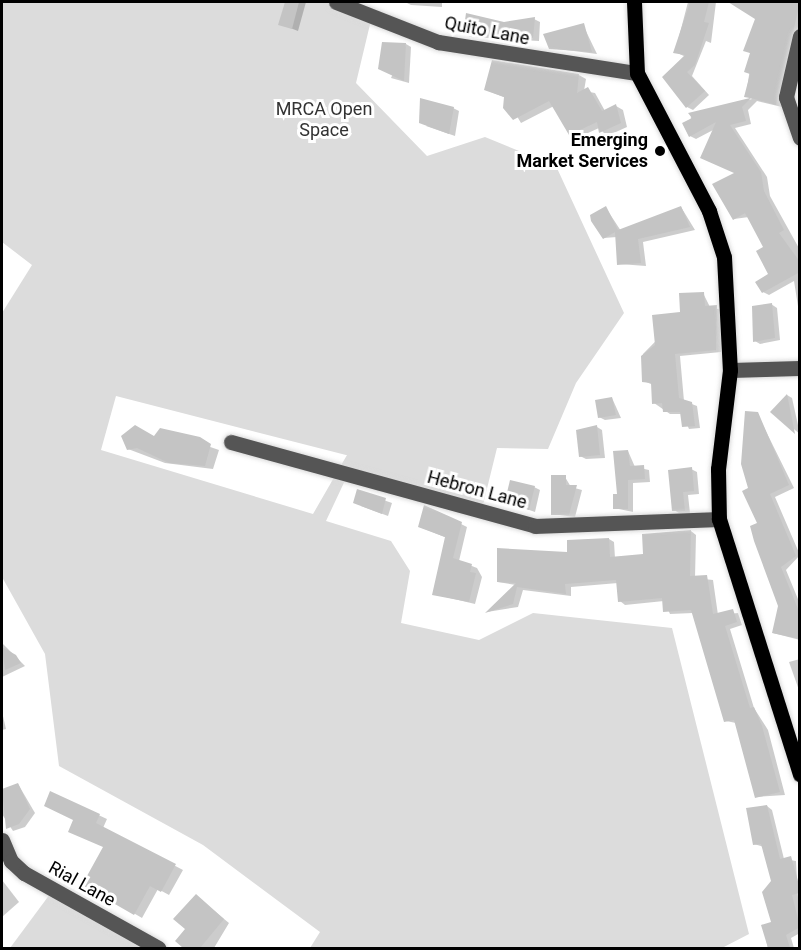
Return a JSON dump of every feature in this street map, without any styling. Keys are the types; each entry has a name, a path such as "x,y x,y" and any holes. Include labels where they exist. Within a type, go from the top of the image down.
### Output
{"main road":[{"path":"634,2 637,73 709,211 724,257 730,370 718,469 719,519 728,562 796,743 800,774"}],"street":[{"name":"Quito Lane","path":"336,2 438,42 637,73"},
{"path":"800,36 786,108 800,138"},
{"path":"730,370 800,368"},
{"name":"Hebron Lane","path":"231,442 535,526 719,519"},
{"name":"Rial Lane","path":"2,840 11,861 24,873 158,948"}],"green space":[{"name":"MRCA Open Space","path":"2,2 336,2 372,16 356,83 427,156 485,137 556,166 624,313 576,383 548,449 497,448 481,513 349,472 326,521 391,541 410,571 401,623 479,640 533,613 672,628 749,934 722,948 310,948 320,932 203,845 59,766 45,654 2,577 2,313 32,265 2,242","holes":["116,396 347,455 313,514 101,450"]},
{"path":"53,890 158,948 10,948"}],"building":[{"path":"285,2 299,2 292,29 278,25"},
{"path":"690,2 709,2 704,22 709,23 695,65 687,72 705,91 686,108 662,77 685,55 673,53"},
{"path":"728,2 800,2 776,105 751,98 742,107 746,121 730,125 761,172 764,191 784,230 779,233 800,262 800,272 762,293 755,282 768,274 756,251 763,247 745,213 733,220 712,184 734,173 700,158 716,122 689,137 682,123 692,118 688,113 750,98 744,97 750,74 744,72 750,53 743,51 755,19"},
{"path":"466,13 504,22 535,17 533,38 463,35"},
{"path":"584,23 592,52 549,49 543,34"},
{"path":"382,42 406,43 404,81 378,69"},
{"path":"492,60 579,74 577,93 588,87 602,111 616,104 621,123 599,133 597,122 569,135 549,101 513,120 503,108 504,97 484,90"},
{"path":"420,98 454,107 449,134 419,123"},
{"path":"606,206 618,230 681,206 690,227 638,239 641,263 617,265 615,232 603,239 591,221 590,215"},
{"path":"704,292 705,306 717,305 716,350 675,354 679,398 692,402 695,426 682,427 680,412 663,412 662,403 652,404 651,383 642,382 641,356 655,345 652,315 680,312 679,293"},
{"path":"772,303 775,338 753,342 752,306"},
{"path":"787,394 795,434 770,412"},
{"path":"612,397 616,415 598,418 595,400"},
{"path":"745,411 758,412 789,485 770,494 796,556 781,567 800,614 800,639 772,633 778,606 750,526 757,523 742,491 748,488 741,464"},
{"path":"135,425 154,436 160,428 200,437 211,444 205,466 169,463 137,448 127,450 121,436"},
{"path":"597,425 600,455 579,457 576,430"},
{"path":"628,450 630,466 644,465 645,479 628,480 628,509 613,509 613,494 617,494 613,451"},
{"path":"692,467 694,491 683,492 685,511 672,511 668,470"},
{"path":"551,475 566,475 566,485 577,485 569,515 551,515"},
{"path":"510,480 535,486 529,510 505,501"},
{"path":"357,489 386,498 382,514 353,503"},
{"path":"424,505 462,522 453,558 472,564 470,572 476,573 469,602 432,595 445,537 418,527"},
{"path":"691,530 690,576 707,575 713,614 733,609 737,622 725,626 750,708 754,707 762,726 780,792 755,798 734,720 724,722 691,610 663,612 662,598 618,602 616,580 565,584 566,594 517,587 513,604 485,613 516,583 497,582 497,548 567,552 567,540 609,538 610,557 643,554 642,534"},
{"path":"2,647 16,655 21,663 5,670"},
{"path":"18,783 30,809 19,824 6,829 2,789"},
{"path":"50,791 100,814 96,823 176,864 161,892 150,886 134,915 82,885 103,847 68,832 73,820 44,806"},
{"path":"767,805 780,859 791,856 798,881 799,893 792,895 800,927 786,935 790,948 768,948 761,925 771,922 762,892 771,881 761,844 753,845 746,808"},
{"path":"196,894 224,919 200,948 183,948 175,941 185,929 173,919"}],"place":[{"name":"Emerging Market Services","path":"660,151"}]}
